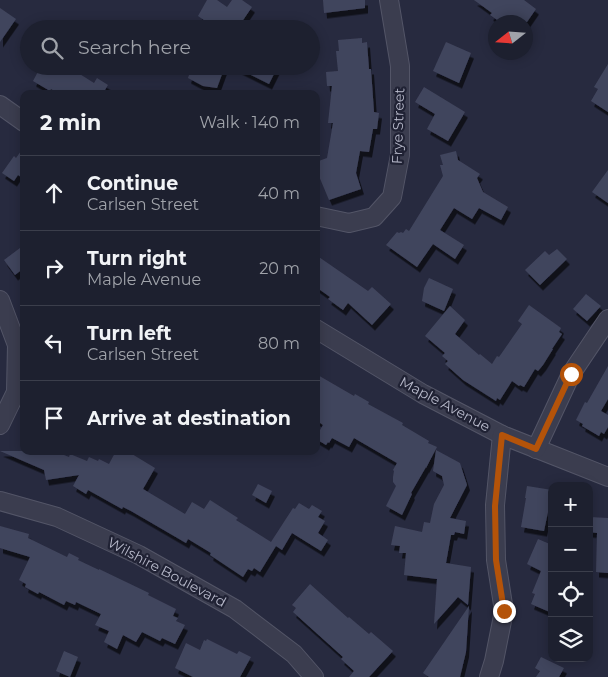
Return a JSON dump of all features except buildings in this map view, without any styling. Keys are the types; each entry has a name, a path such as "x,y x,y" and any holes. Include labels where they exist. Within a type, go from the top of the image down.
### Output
{"street":[{"name":"Frye Street","path":"320,217 350,223 374,217 392,197 400,155 400,66 390,0"},
{"path":"0,105 20,119"},
{"path":"0,300 17,345 16,392 0,425"},
{"path":"536,449 571,374 608,319"},
{"name":"Maple Avenue","path":"320,331 423,394 502,435 608,477"},
{"path":"489,677 494,662 504,611 496,560 495,506 502,435"},
{"name":"Wilshire Boulevard","path":"0,501 57,516 139,555 235,609 294,654 314,677"}],"route":[{"path":"504,611 496,560 495,506 502,435 536,449 571,374"}]}
